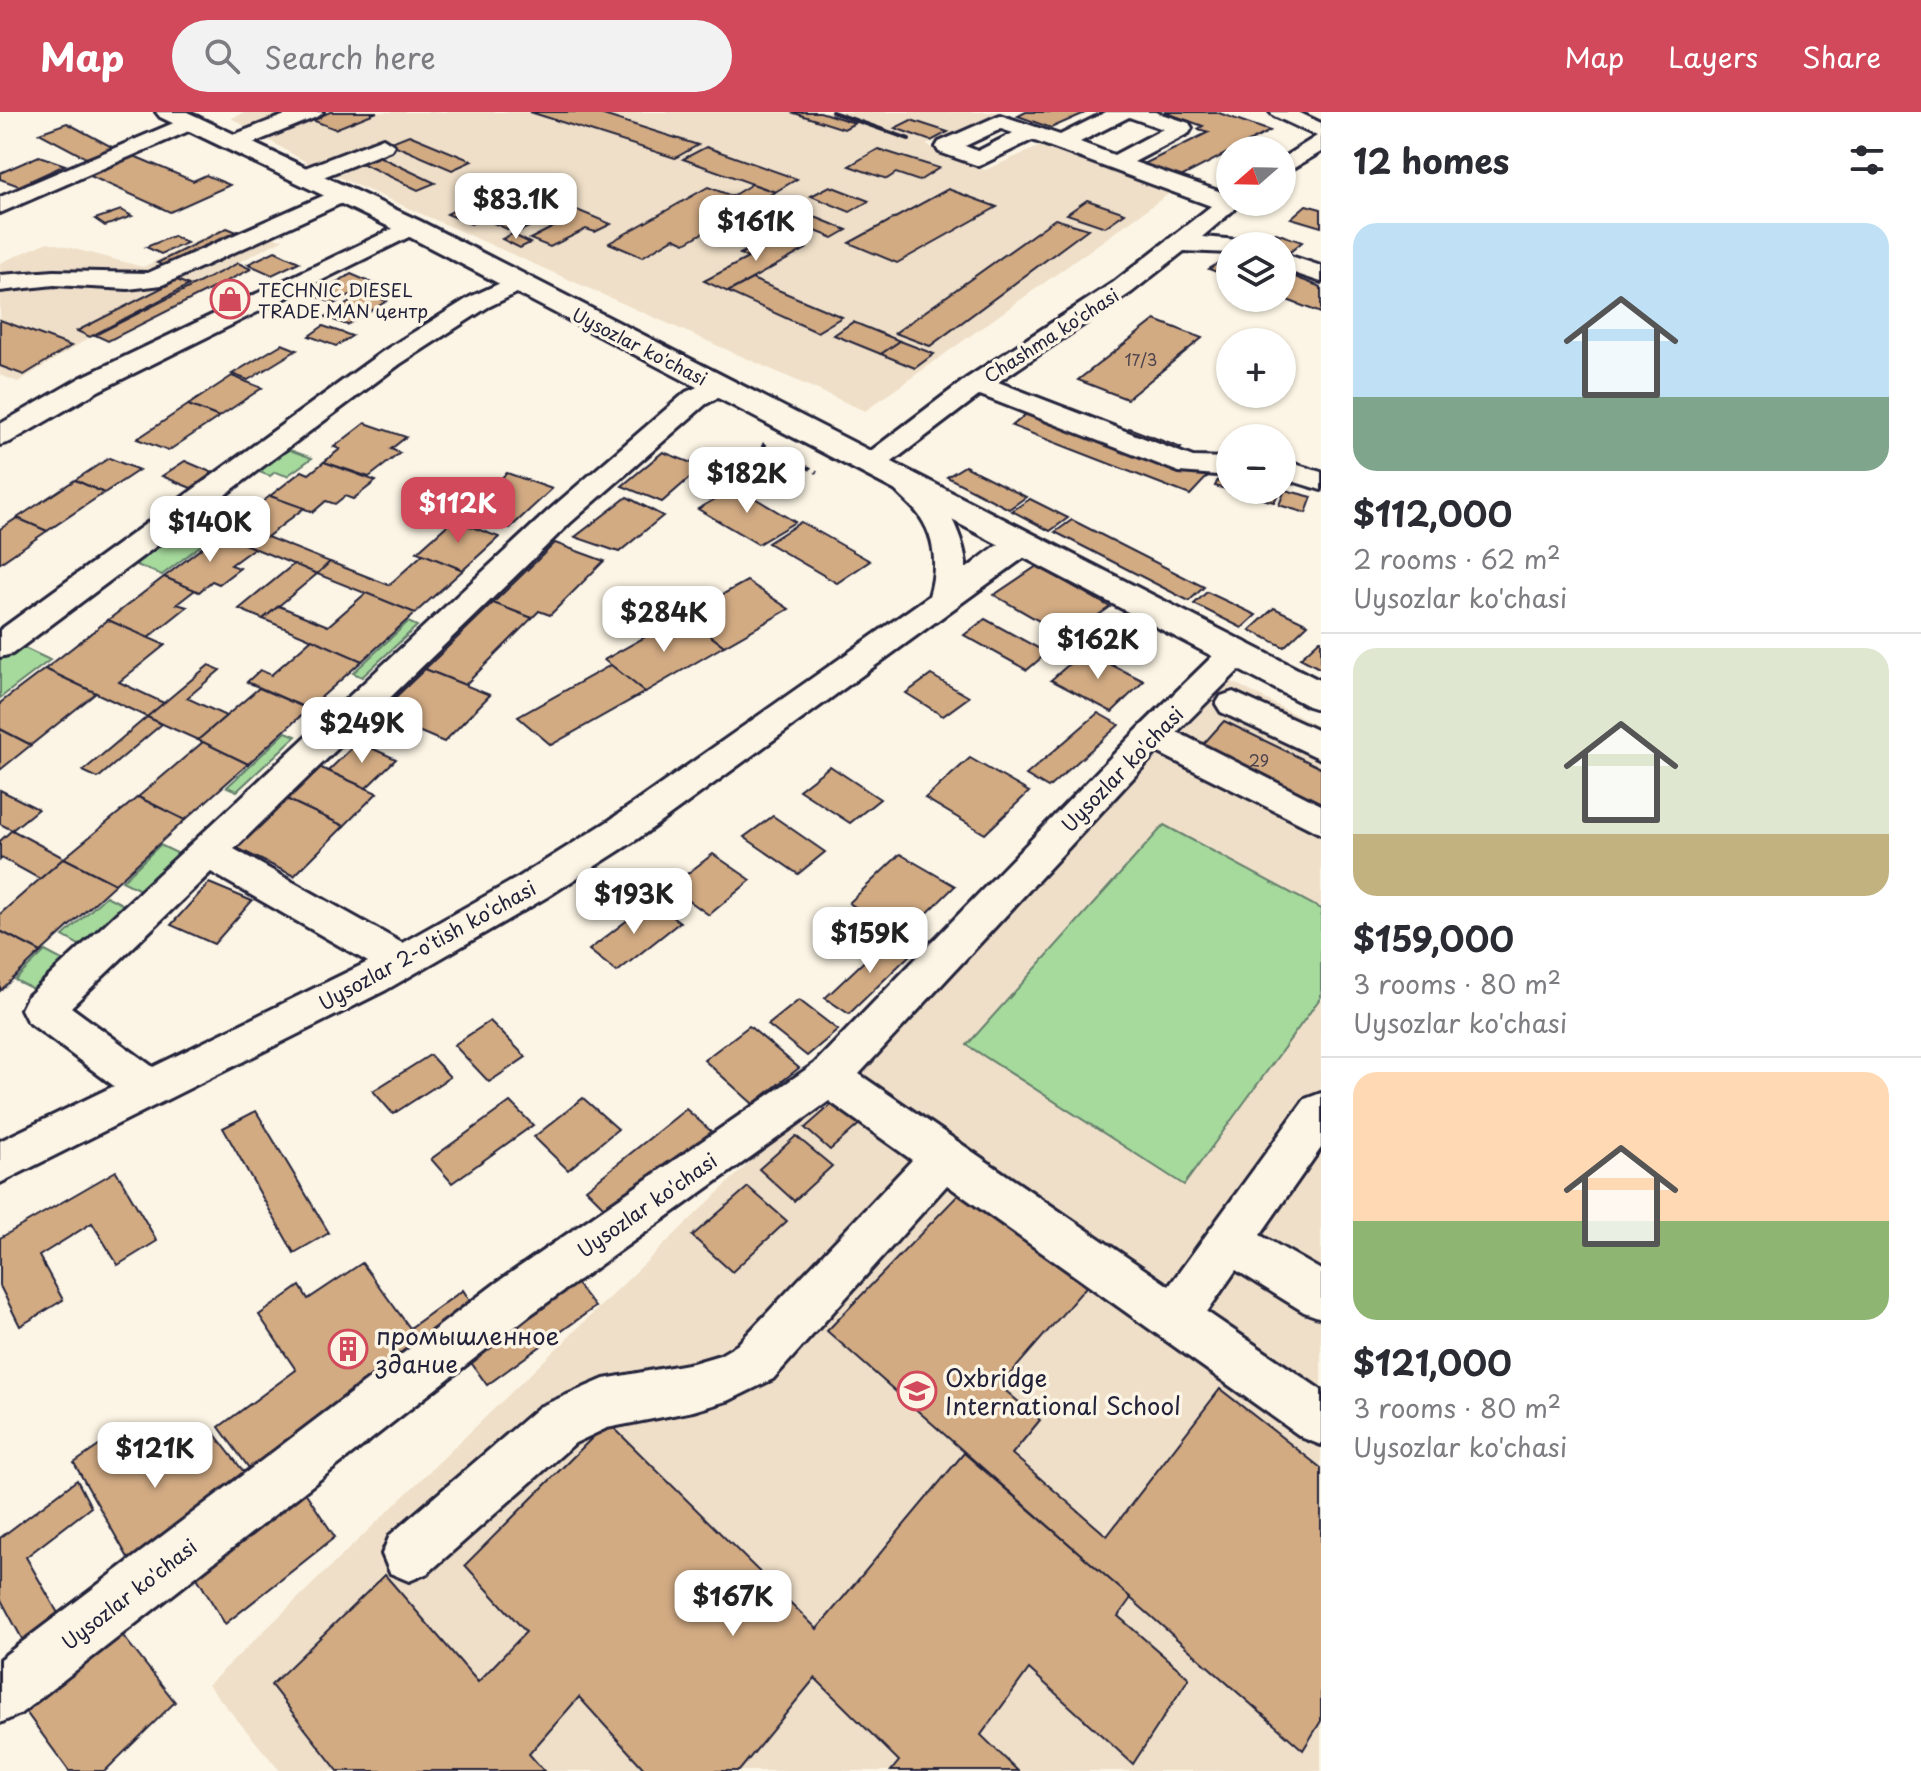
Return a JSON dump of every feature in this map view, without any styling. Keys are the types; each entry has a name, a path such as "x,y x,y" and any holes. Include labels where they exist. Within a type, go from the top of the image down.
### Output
{"main road":[{"name":"Uysozlar ko'chasi","path":"179,117 233,143 295,164 343,194 1321,697"}],"street":[{"path":"233,143 312,112"},
{"path":"1062,143 1122,112"},
{"path":"1115,163 1181,128 1135,112"},
{"path":"1281,112 1321,131"},
{"path":"0,206 179,117"},
{"path":"1031,132 1216,198"},
{"path":"1296,159 1321,142"},
{"path":"295,164 383,145"},
{"path":"0,283 54,278 128,282 153,280 343,194"},
{"name":"Chashma ko'chasi","path":"870,465 977,384 1123,287 1216,214"},
{"path":"0,436 90,384 411,227"},
{"path":"1178,243 1216,245"},
{"path":"1296,265 1321,275"},
{"path":"0,646 391,358 479,302 518,283"},
{"path":"977,384 1189,466 1216,467"},
{"path":"151,1089 42,1009 559,517 696,398 718,386"},
{"path":"1296,473 1321,481"},
{"path":"903,482 930,509 947,537 952,569 943,601"},
{"name":"Uysozlar 2-o'tish ko'chasi","path":"0,1163 402,962 533,887 623,830 1022,544"},
{"name":"Uysozlar ko'chasi","path":"0,1694 513,1299 829,1077 1153,735 1237,652"},
{"path":"1233,704 1321,747"},
{"path":"1153,735 1321,821"},
{"path":"207,852 402,962"},
{"path":"829,1077 1321,1420"},
{"path":"1174,1318 1321,1112"},
{"path":"409,1554 557,1425 604,1404 693,1387 730,1376 755,1362 943,1158"},
{"path":"1231,1242 1321,1296"}],"path":[{"path":"752,435 783,456 825,474"}],"shaded area":[{"path":"245,112 1003,112 926,145 985,170 1047,143 1174,190 865,411 311,165 231,118"},
{"path":"227,226 246,235 284,239 89,338 18,382 0,375 0,263 48,242 143,267"},
{"name":"Oxbridge International School","path":"1229,680 1321,728 1321,1771 280,1771 208,1685 817,1097"}],"green space":[{"path":"284,448 312,458 287,476 275,472 270,476 254,470"},
{"path":"224,494 254,504 218,532 188,521"},
{"path":"173,529 205,542 162,575 129,562"},
{"path":"408,622 417,626 362,677 353,673"},
{"path":"18,645 50,660 0,698 0,659"},
{"path":"286,732 296,736 237,791 227,787"},
{"path":"1164,825 1321,909 1321,997 1184,1185 967,1045"},
{"path":"160,845 181,855 142,891 122,881"},
{"path":"106,896 124,905 81,946 63,936"},
{"path":"45,951 64,961 35,990 15,980"}],"building":[{"path":"330,112 377,112 335,129 312,120"},
{"path":"530,112 594,112 698,145 675,158"},
{"path":"791,112 820,112 855,123 844,129"},
{"path":"1026,112 1087,112 1051,128 1018,116"},
{"path":"1164,112 1216,112 1270,131 1260,136 1216,136 1216,159 1179,178 1144,164 1209,132 1198,129 1203,126"},
{"path":"911,120 948,132 931,141 895,128"},
{"path":"67,123 114,148 86,158 39,133"},
{"path":"409,135 472,161 452,170 389,143"},
{"path":"706,147 797,179 775,192 683,159"},
{"path":"878,149 939,168 919,181 896,173 887,179 849,166"},
{"path":"372,153 435,183 418,190 355,160"},
{"path":"39,156 65,165 19,186 0,179 0,173"},
{"path":"134,156 193,181 206,175 230,185 170,212 88,175"},
{"path":"492,175 611,224 595,232 586,229 550,247 530,239 567,220 544,211 522,222 531,226 516,233 482,218 518,201 475,182"},
{"path":"752,184 775,192 685,243 674,238 642,257 609,243 708,187 732,196"},
{"path":"830,186 869,201 850,212 811,196"},
{"path":"948,189 997,207 897,263 849,243"},
{"path":"1087,200 1125,213 1105,227 1067,214"},
{"path":"1306,205 1321,209 1321,227 1291,218"},
{"path":"790,207 847,230 833,238 775,215"},
{"path":"457,209 481,220 471,224 447,214"},
{"path":"121,210 132,216 105,226 95,219"},
{"path":"1055,219 1088,229 930,346 895,333"},
{"path":"227,228 237,232 167,267 157,263"},
{"path":"512,234 530,243 520,248 502,239"},
{"path":"173,236 187,243 161,254 146,247"},
{"path":"774,236 806,249 728,292 704,281 748,258 740,254"},
{"path":"275,251 299,262 272,275 248,264"},
{"path":"238,263 251,269 108,341 95,335"},
{"path":"351,274 372,283 334,304 313,295"},
{"path":"1296,277 1321,287 1321,313 1296,303"},
{"path":"752,279 842,317 817,332 728,292"},
{"path":"177,280 189,285 90,337 77,331"},
{"path":"365,293 387,301 347,325 325,317"},
{"path":"0,320 71,346 24,375 0,366"},
{"path":"1155,320 1202,338 1127,399 1078,380"},
{"path":"853,322 900,341 881,354 834,335"},
{"path":"323,326 352,336 336,346 309,336"},
{"path":"900,341 934,354 915,368 881,354"},
{"path":"282,344 297,350 248,380 232,374"},
{"path":"232,376 262,388 219,417 188,405"},
{"path":"188,405 219,417 168,451 137,439"},
{"path":"1030,411 1207,477 1190,495 1012,426"},
{"path":"365,423 406,437 391,449 400,453 369,477 324,462 340,449 334,447"},
{"path":"1129,428 1181,448 1173,456 1120,436"},
{"path":"663,452 702,467 662,502 622,486"},
{"path":"109,458 139,470 104,493 75,480"},
{"path":"185,461 213,473 191,488 162,476"},
{"path":"324,462 376,481 353,499 345,496 335,504 326,501 313,512 270,496 302,471 309,474"},
{"path":"965,466 1026,497 1009,509 947,477"},
{"path":"507,473 552,489 510,528 464,511"},
{"path":"75,480 104,493 47,531 17,518"},
{"path":"736,487 795,522 758,544 698,509"},
{"path":"1296,493 1312,497 1306,513 1279,505 1296,504"},
{"path":"270,496 304,508 267,537 330,562 317,574 220,534"},
{"path":"627,497 663,516 619,552 575,537"},
{"path":"1030,499 1068,518 1050,531 1012,511"},
{"path":"17,518 47,531 0,563 0,529"},
{"path":"453,520 499,537 463,570 417,552"},
{"path":"1072,520 1204,587 1189,601 1055,532"},
{"path":"801,522 870,561 837,583 768,543"},
{"path":"220,534 254,548 231,565 240,568 219,584 212,581 199,592 164,577"},
{"path":"555,543 604,561 550,615 539,611 532,618 493,603"},
{"path":"423,554 463,570 415,613 317,574 330,562 389,585"},
{"path":"294,564 317,574 263,619 239,609"},
{"path":"1037,566 1110,607 1067,637 994,595"},
{"path":"164,577 195,590 177,604 187,607 148,638 108,620"},
{"path":"747,581 789,609 724,646 683,616"},
{"path":"1207,592 1256,615 1242,628 1194,604"},
{"path":"366,593 415,613 362,661 263,619 279,606 328,626"},
{"path":"493,603 532,618 465,685 425,669"},
{"path":"1274,608 1308,624 1284,647 1250,630"},
{"path":"683,616 724,646 645,692 604,660"},
{"path":"985,619 1047,653 1027,670 964,635"},
{"path":"108,620 165,645 119,682 164,703 147,717 45,669"},
{"path":"312,639 362,661 308,709 247,682 260,670 271,675"},
{"path":"1321,640 1321,669 1300,658"},
{"path":"1084,651 1144,681 1112,712 1051,680"},
{"path":"209,665 220,670 187,698 226,716 198,740 147,717"},
{"path":"611,665 645,692 551,745 518,717"},
{"path":"45,669 96,693 31,745 0,729 0,703"},
{"path":"425,669 490,695 444,742 378,714"},
{"path":"931,675 969,697 943,716 906,693"},
{"path":"259,688 308,709 248,764 198,740"},
{"path":"1098,713 1119,725 1048,788 1026,775"},
{"path":"147,717 162,724 98,778 83,771"},
{"path":"1224,721 1321,768 1321,813 1197,751"},
{"path":"0,729 31,745 0,770"},
{"path":"203,742 248,764 185,820 138,797"},
{"path":"358,742 396,759 366,788 328,771"},
{"path":"970,758 1029,792 985,834 925,798"},
{"path":"830,766 880,799 850,823 799,790"},
{"path":"319,767 377,793 344,826 286,799"},
{"path":"0,790 38,809 12,830 0,824"},
{"path":"138,797 185,820 115,884 64,858"},
{"path":"286,799 344,826 294,876 235,847"},
{"path":"773,816 825,852 798,874 744,837"},
{"path":"12,830 64,858 40,879 2,858 0,860 0,841"},
{"path":"713,854 751,880 709,915 670,887"},
{"path":"900,854 955,886 903,937 849,903"},
{"path":"64,858 115,884 41,952 0,931 0,914"},
{"path":"209,883 252,901 214,944 171,925"},
{"path":"652,901 680,922 617,972 589,950"},
{"path":"0,931 41,952 0,991"},
{"path":"892,935 915,950 849,1014 825,998"},
{"path":"799,1000 838,1030 807,1056 768,1025"},
{"path":"490,1021 526,1057 489,1082 454,1045"},
{"path":"749,1026 799,1068 753,1104 704,1060"},
{"path":"430,1055 450,1077 393,1114 373,1091"},
{"path":"583,1098 618,1129 568,1170 534,1137"},
{"path":"838,1099 863,1121 830,1150 805,1128"},
{"path":"510,1102 533,1125 452,1183 431,1159"},
{"path":"686,1109 713,1133 612,1215 586,1189"},
{"path":"256,1111 329,1233 294,1253 223,1128"},
{"path":"796,1136 832,1166 794,1201 759,1169"},
{"path":"116,1171 157,1241 118,1265 92,1223 39,1256 63,1300 20,1326 0,1286 0,1238"},
{"path":"748,1187 787,1221 732,1272 692,1236"},
{"path":"962,1191 1086,1287 1000,1386 1040,1420 1012,1454 1107,1536 1220,1389 1321,1468 1321,1721 1303,1750 827,1331"},
{"name":"промышленное здание","path":"362,1263 410,1328 463,1290 472,1304 252,1472 219,1427 296,1370 259,1315 300,1286 308,1299"},
{"path":"573,1279 595,1307 487,1385 465,1354"},
{"path":"608,1422 817,1629 964,1453 1131,1598 1118,1616 1189,1678 1133,1764 1029,1669 981,1735 1018,1771 891,1771 899,1761 815,1678 739,1771 646,1771 579,1697 529,1754 544,1771 338,1771 271,1685 385,1575 478,1682 526,1632 465,1565"},
{"path":"128,1426 158,1474 213,1432 247,1476 135,1570 74,1463"},
{"path":"77,1480 91,1507 26,1557 63,1622 27,1648 0,1598 0,1538"},
{"path":"305,1492 335,1537 225,1624 196,1576"},
{"path":"116,1627 175,1702 105,1771 69,1771 26,1712"}],"railway":[{"path":"832,112 909,139"}],"place":[{"name":"TECHNIC DIESEL TRADE MAN центр","path":"230,299"},
{"name":"промышленное здание","path":"348,1349"},
{"name":"Oxbridge International School","path":"917,1391"}]}
